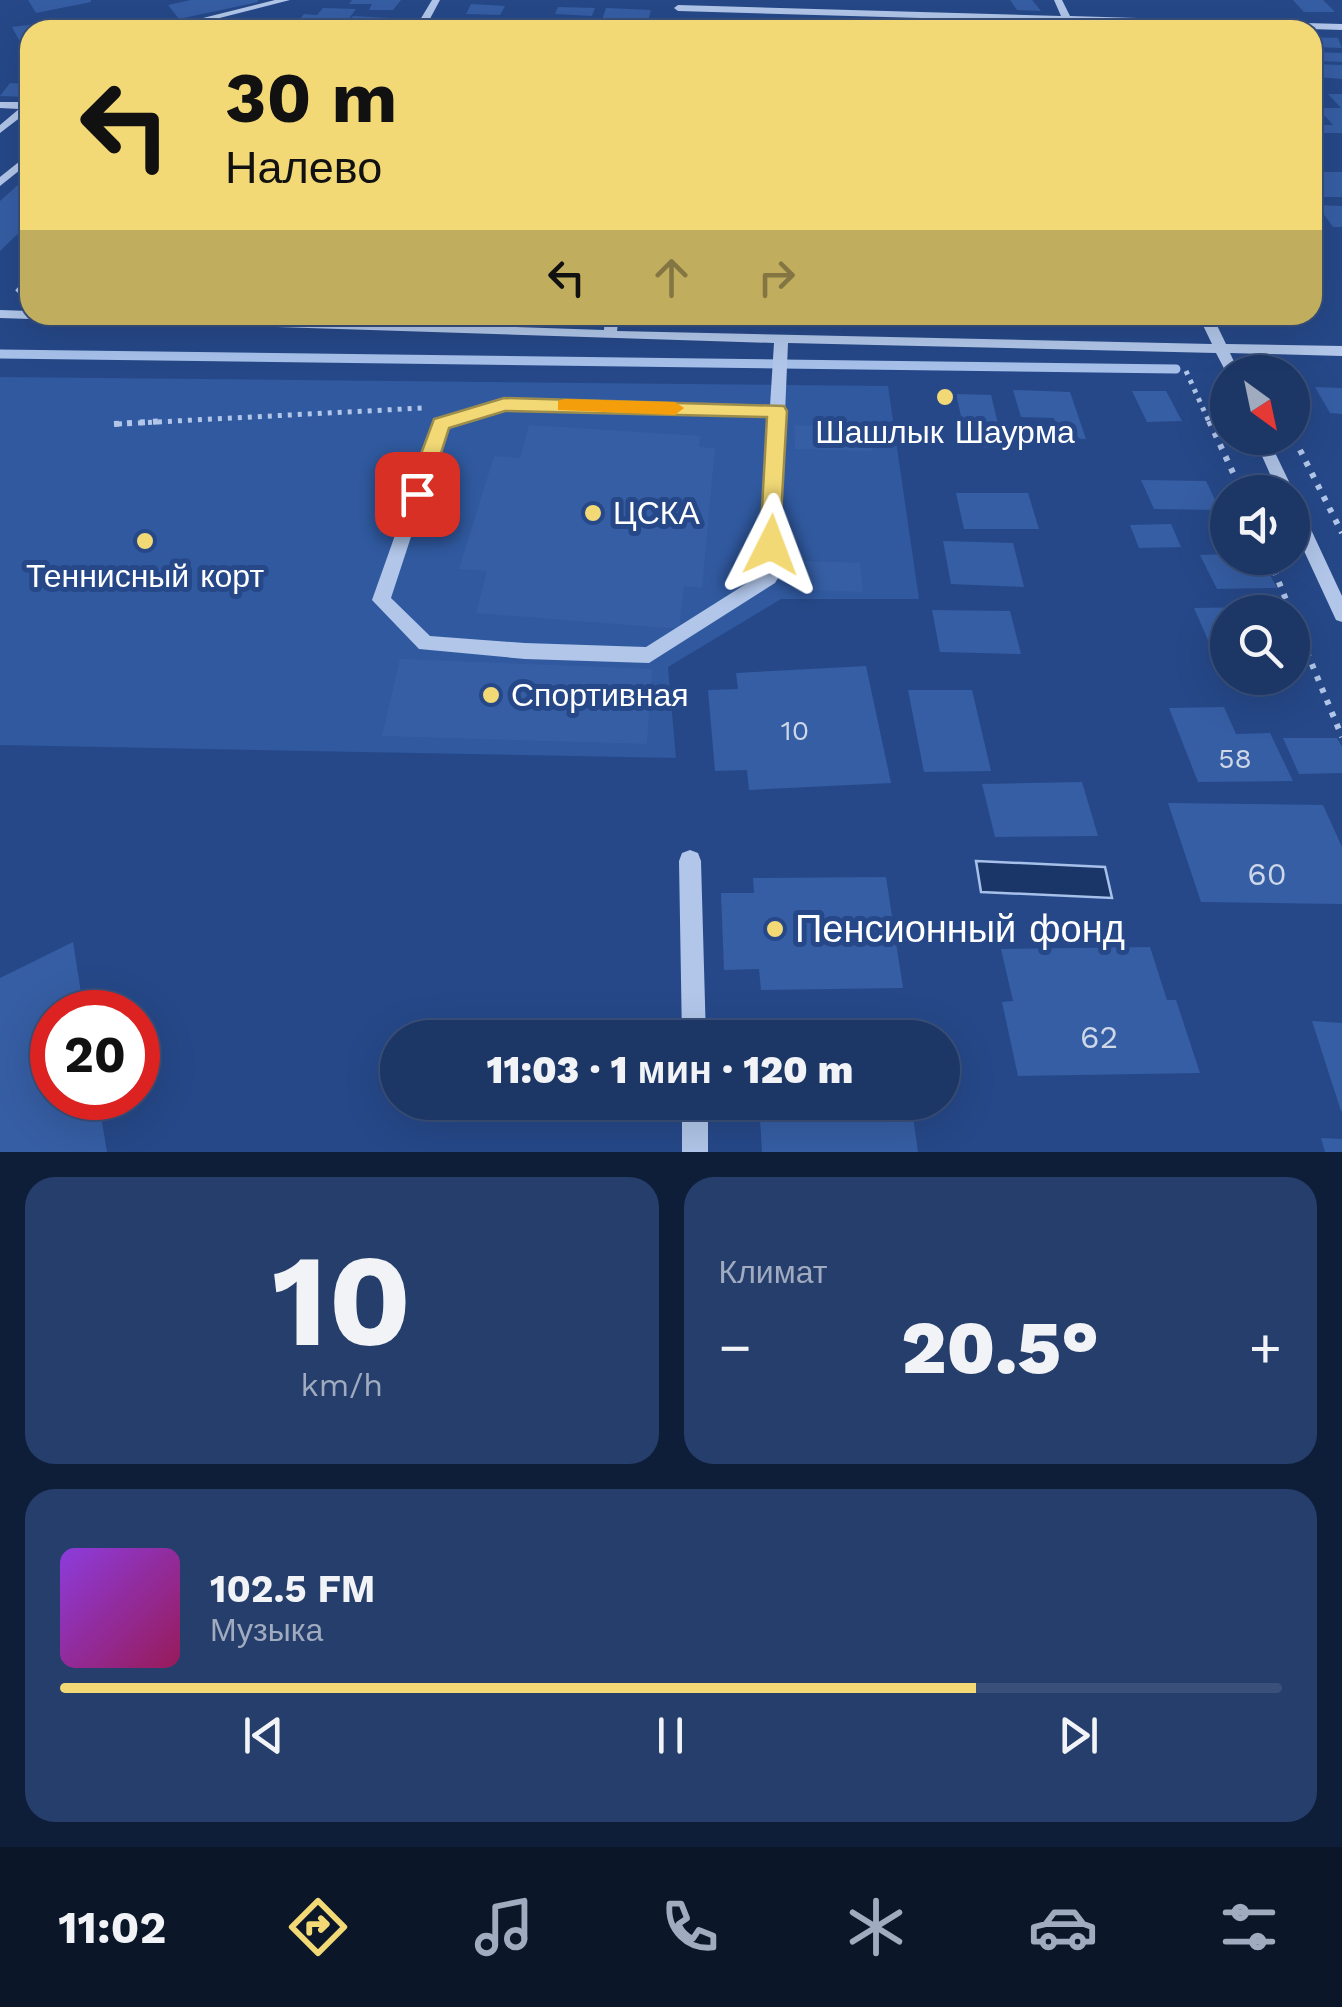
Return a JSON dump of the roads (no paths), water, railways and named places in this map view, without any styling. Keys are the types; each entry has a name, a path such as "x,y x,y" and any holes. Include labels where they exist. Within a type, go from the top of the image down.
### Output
{"street":[{"path":"201,20 286,0"},
{"path":"678,7 946,20"},
{"path":"0,130 20,113"},
{"path":"0,183 20,165"},
{"path":"378,325 610,336 1342,352"},
{"path":"610,336 611,325"},
{"path":"1210,325 1224,355"},
{"path":"777,411 504,404 441,424 382,600 426,643 524,652 649,655 769,578 781,340"},
{"path":"1310,545 1342,615"},
{"path":"690,861 694,1020"},
{"path":"695,1120 696,1152"}],"waterway":[{"path":"0,354 1176,369"}],"place":[{"name":"Шашлык Шаурма","path":"945,397"},
{"name":"ЦСКА","path":"593,513"},
{"name":"Теннисный корт","path":"145,541"},
{"name":"Спортивная","path":"491,695"},
{"name":"Пенсионный фонд","path":"775,929"}]}
